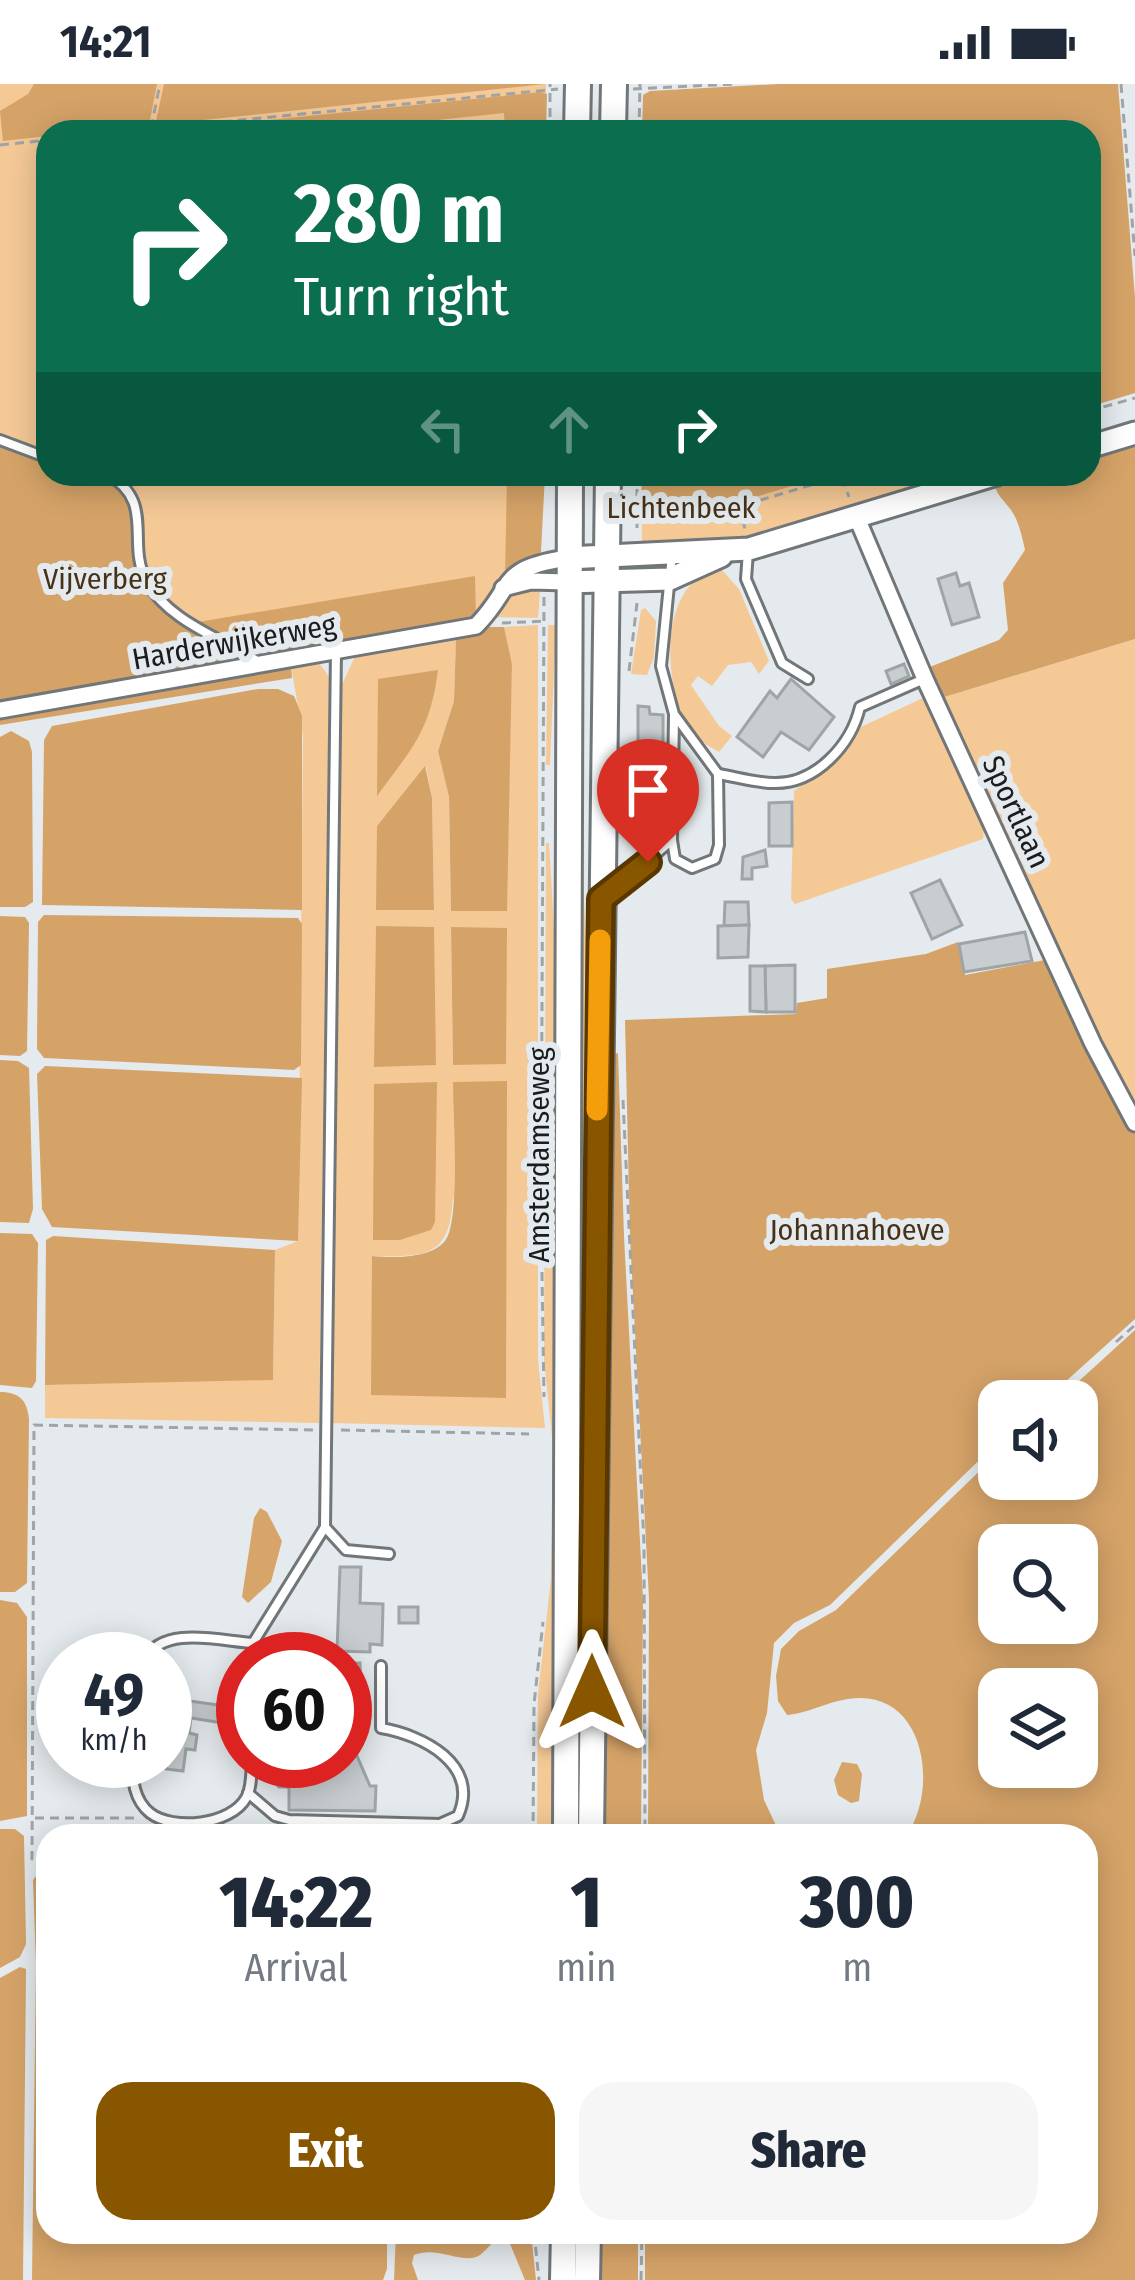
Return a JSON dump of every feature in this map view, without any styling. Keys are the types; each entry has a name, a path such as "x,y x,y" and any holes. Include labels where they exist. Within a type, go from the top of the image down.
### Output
{"main road":[{"path":"577,120 578,86"},
{"path":"617,120 627,86"},
{"path":"1101,443 1135,433"},
{"name":"Amsterdamseweg","path":"566,1824 559,573 569,486"},
{"name":"Amsterdamseweg","path":"591,1824 608,486"},
{"path":"559,573 606,582 670,579 740,550 959,486"},
{"path":"559,573 605,555 740,550"},
{"path":"563,2280 564,2244"},
{"path":"587,2280 588,2244"}],"street":[{"name":"Sportlaan","path":"857,518 925,679 1093,1044 1135,1124"},
{"path":"476,626 500,589 519,572 559,573"},
{"path":"500,589 559,573"},
{"name":"Harderwijkerweg","path":"0,710 476,626"}],"lane":[{"path":"0,440 36,454"},
{"path":"124,486 135,502 142,571 155,593 184,619 263,665"},
{"path":"740,550 746,579 782,663 808,680"},
{"path":"672,553 661,667 674,714 671,851 682,864 700,867 715,859 719,845 718,774 674,714"},
{"path":"260,1632 326,1527 336,651"},
{"path":"718,774 775,783 798,780 836,754 850,736 860,707 925,679"},
{"path":"601,899 671,840"},
{"path":"326,1527 346,1550 389,1554"},
{"path":"248,1793 275,1816 289,1820 440,1824 458,1816 463,1793 445,1754 420,1737 381,1728 381,1666"},
{"path":"135,1788 139,1800 160,1818 208,1820 235,1810 249,1788"}],"path":[{"path":"153,120 160,84"},
{"path":"636,120 627,86 735,84"},
{"path":"1121,84 1135,256"},
{"path":"550,86 550,120"},
{"path":"228,120 578,86"},
{"path":"1127,143 1135,135"},
{"path":"0,145 36,141"},
{"path":"1101,408 1135,398"},
{"path":"637,486 637,554"},
{"path":"637,513 691,519 806,486"},
{"path":"740,505 740,550"},
{"name":"Amsterdamseweg","path":"546,1411 541,1360 544,620 559,573"},
{"path":"628,675 637,621 637,581"},
{"path":"476,626 544,620"},
{"path":"623,1101 644,1544 645,1824"},
{"path":"1116,1342 1135,1325"},
{"path":"36,1859 32,1859 34,1425 529,1434"},
{"path":"533,1824 534,1704 544,1618"},
{"path":"32,1819 160,1818"},
{"path":"535,2244 539,2280"},
{"path":"641,2280 642,2244"}],"green space":[{"name":"Vijverberg","path":"0,84 546,84 546,120 36,120 36,486 540,486 512,568 476,616 476,608 460,623 0,703"},
{"path":"34,84 157,84 150,120 36,120 36,137 3,141 0,111 28,94"},
{"path":"164,84 545,84 203,120 156,120"},
{"path":"779,84 1118,84 1135,298 1135,393 1101,403 1101,120 642,120 643,95"},
{"path":"547,94 546,120 504,120 504,113 438,120 269,120"},
{"path":"1135,442 1135,639 941,698 927,668 999,640 1008,630 1003,583 1025,550 1016,519 995,486 1101,486 1101,452"},
{"path":"0,444 36,457 36,486 119,487 133,512 140,580 162,606 226,649 227,664 0,704"},
{"path":"507,486 544,486 541,552 505,575"},
{"name":"Lichtenbeek","path":"641,486 931,486 755,539 716,545 642,544"},
{"path":"642,486 792,486 696,515 643,505"},
{"path":"721,569 739,589 769,661 759,674 751,662 728,665 712,686 698,676 691,685 719,726 732,736 719,752 700,740 681,711 674,688 671,637 685,592 700,577"},
{"path":"475,576 476,616 469,621 262,657 198,622"},
{"path":"529,588 540,592 538,618 493,617 506,595"},
{"path":"645,608 656,621 654,657 647,675 631,674 641,610"},
{"path":"579,624 584,624 582,860 588,981 580,1824 576,1824"},
{"path":"538,625 538,1360 545,1428 330,1423 341,687 356,654 456,638 454,701 438,751 449,797 451,910 506,911 512,664 504,627","holes":["426,767 432,798 434,910 377,826","451,928 506,1064 453,1064","453,1197 506,1397 373,1256 408,1256 432,1249 447,1232"]},
{"path":"548,625 556,625 550,765 546,765"},
{"path":"504,627 512,664 507,911 451,911 449,797 438,751 454,701 456,638"},
{"path":"1135,639 1135,1114 941,698"},
{"path":"318,661 329,677 319,1423 45,1418 45,1385 273,1379 275,1250 298,1241 303,736 291,666"},
{"path":"291,666 292,678 0,725 0,715"},
{"path":"438,670 424,724 377,796 378,679"},
{"path":"278,689 294,696 302,716 302,910 42,905 44,740 52,726"},
{"path":"927,696 985,819 983,839 795,904 791,899 794,791 841,756 861,727"},
{"path":"11,731 29,741 32,752 33,902 25,907 0,907 0,737"},
{"path":"425,766 432,798 434,910 376,910 377,826"},
{"path":"549,843 561,1215 556,1824 537,1824 538,1694 551,1578 553,1446 544,1360"},
{"path":"44,915 298,918 302,924 301,1065 294,1070 44,1058 37,1049 38,922"},
{"path":"0,916 25,917 29,923 27,1051 20,1056 0,1055"},
{"path":"376,926 434,927 436,1065 374,1067"},
{"path":"451,927 507,928 506,1064 453,1065"},
{"name":"Johannahoeve","path":"958,942 965,975 1050,959 1135,1132 1135,1319 1067,1380 978,1380 978,1461 830,1605 794,1623 774,1643 767,1713 756,1750 764,1800 775,1824 648,1824 649,1599 630,1237 625,1020 796,1014 797,1003 827,998 827,969 926,954"},
{"path":"615,1054 643,1599 641,1824 600,1824 604,1361"},
{"path":"0,1060 18,1061 29,1068 33,1209 29,1223 0,1222"},
{"path":"45,1066 302,1078 298,1241 52,1227 42,1209 37,1074"},
{"path":"507,1081 506,1398 371,1395 372,1256 421,1254 445,1241 455,1190 453,1082"},
{"path":"437,1082 435,1222 431,1230 400,1240 373,1240 374,1084"},
{"path":"0,1233 32,1234 38,1243 36,1381 32,1388 0,1385"},
{"path":"53,1236 275,1250 273,1380 45,1385 46,1240"},
{"path":"1135,1330 1135,2280 645,2280 645,2244 1098,2244 1098,1824 912,1824 922,1796 923,1773 920,1750 900,1713 882,1702 859,1698 787,1715 778,1701 781,1649 799,1631 836,1610 978,1472 978,1500 1098,1500 1098,1380 1080,1380"},
{"path":"0,1392 21,1399 29,1419 27,1583 15,1592 0,1592"},
{"path":"0,1600 17,1603 27,1617 27,1816 0,1821"},
{"path":"0,1829 15,1829 24,1836 26,1944 20,1957 0,1968"},
{"path":"36,1876 36,1965 33,1880"},
{"path":"36,1965 36,2244 387,2244 383,2280 32,2280"},
{"path":"20,1967 26,1969 23,2280 0,2280 0,1978"},
{"path":"396,2244 491,2244 474,2258 432,2252 414,2255 418,2280 394,2280"},
{"path":"510,2244 532,2244 536,2280 525,2280"},
{"path":"598,2244 638,2244 638,2280 597,2280"}],"shaded area":[{"path":"260,1508 267,1512 282,1541 271,1582 248,1603 242,1597 254,1518"},
{"path":"842,1762 857,1764 862,1774 859,1801 851,1803 838,1795 834,1780"}],"building":[{"path":"956,573 960,586 969,583 979,617 952,625 938,579"},
{"path":"904,664 909,676 891,684 886,671"},
{"path":"791,679 834,717 809,750 781,732 763,757 737,737 770,691 777,698"},
{"path":"638,706 663,715 663,743 638,743"},
{"path":"638,743 663,743 662,762 680,763 679,820 637,820"},
{"path":"792,802 792,846 769,846 769,803"},
{"path":"765,850 767,866 752,868 752,879 742,879 743,857"},
{"path":"940,880 962,925 932,939 911,893"},
{"path":"725,902 748,902 749,925 724,926"},
{"path":"749,925 748,957 718,958 718,926"},
{"path":"1025,932 1032,961 964,972 959,944"},
{"path":"795,965 795,1012 766,1012 765,966"},
{"path":"750,966 765,966 766,1012 750,1011"},
{"path":"340,1567 361,1567 360,1603 383,1604 382,1645 372,1644 372,1632 338,1632"},
{"path":"399,1607 418,1607 418,1623 399,1623"},
{"path":"192,1701 216,1705 216,1722 192,1718"},
{"path":"376,1786 375,1811 289,1810 289,1788"}],"slow traffic":[{"path":"597,1110 600,940"}],"route":[{"path":"592,1692 601,899 648,862"}]}
